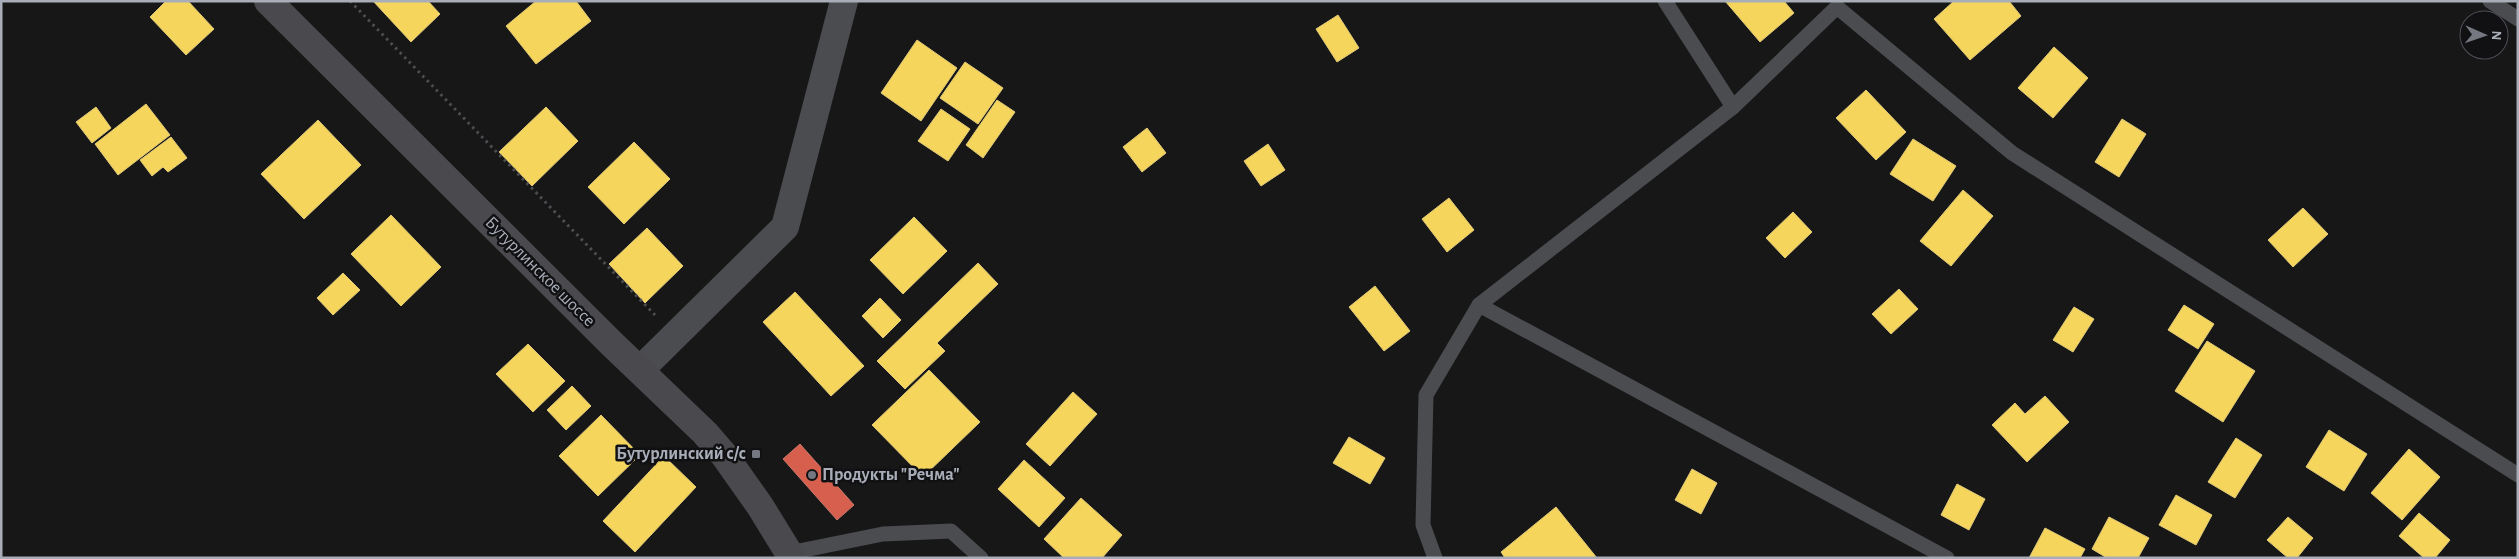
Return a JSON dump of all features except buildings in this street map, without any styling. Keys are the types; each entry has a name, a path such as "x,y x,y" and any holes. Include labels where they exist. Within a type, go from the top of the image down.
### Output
{"main road":[{"name":"Бутурлинское шоссе","path":"268,1 705,433 724,455 790,556"}],"street":[{"path":"640,370 785,227 844,1"}],"lane":[{"path":"1666,1 1733,107"},
{"path":"2490,1 2518,19"},
{"path":"1435,558 1423,525 1426,395 1479,305 1733,107 1840,4 2012,153 2518,475"},
{"path":"1479,305 1947,558"},
{"path":"790,556 883,534 951,531 981,558"}],"path":[{"path":"350,1 674,335"}],"place":[{"name":"Бутурлинский с/с","path":"756,454"},
{"name":"Продукты \"Речма\"","path":"812,475"}]}
